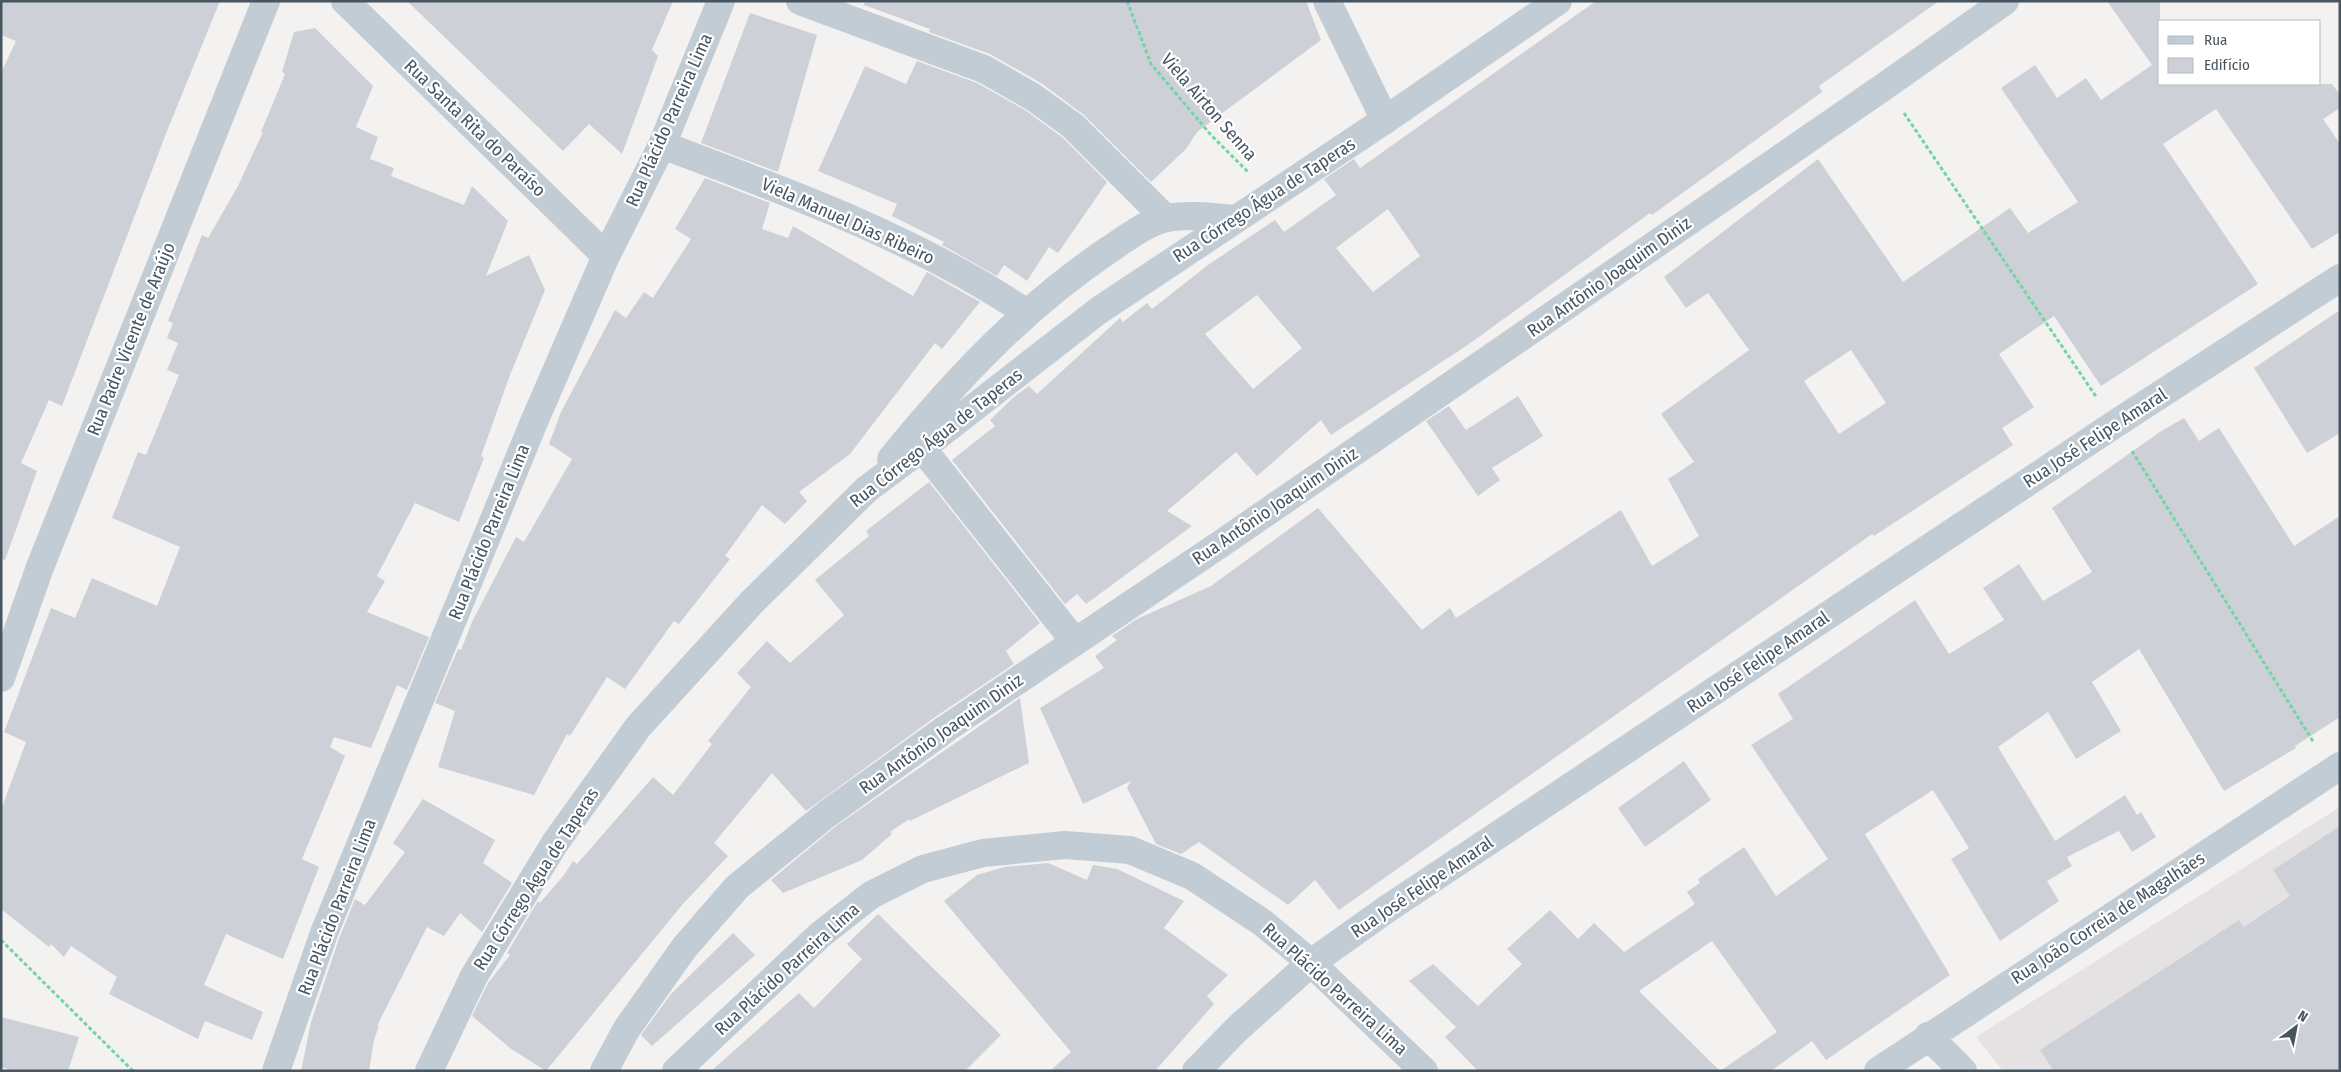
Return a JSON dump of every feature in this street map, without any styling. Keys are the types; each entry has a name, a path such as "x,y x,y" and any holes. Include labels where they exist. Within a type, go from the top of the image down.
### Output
{"street":[{"name":"Rua Padre Vicente de Araújo","path":"1,678 40,566 266,1"},
{"name":"Rua Santa Rita do Paraíso","path":"345,1 606,256"},
{"name":"Rua Plácido Parreira Lima","path":"276,1071 332,915 534,422 606,256 662,145 721,1"},
{"path":"800,1 984,69 1033,97 1073,126 1165,218"},
{"path":"1327,1 1385,120"},
{"name":"Rua Córrego Água de Taperas","path":"429,1071 474,976 550,851 638,727 751,603 867,489 1098,311 1385,120 1558,1"},
{"name":"Rua Antônio Joaquim Diniz","path":"604,1071 626,1030 684,948 737,887 827,814 947,728 1076,642 1861,103 2004,1"},
{"name":"Viela Manuel Dias Ribeiro","path":"662,145 816,203 935,258 984,285 1027,314"},
{"path":"867,489 920,423 972,365 1027,314 1089,264 1129,237 1165,218 1202,217 1235,219"},
{"name":"Rua José Felipe Amaral","path":"1196,1071 1238,1028 1311,963 1387,909 2090,441 2340,278"},
{"path":"922,448 1076,642"},
{"name":"Rua João Correia de Magalhães","path":"1878,1071 1928,1036 2340,766"},
{"name":"Rua Plácido Parreira Lima","path":"676,1071 820,935 871,895 923,869 983,853 1065,845 1130,850 1192,876 1262,923 1311,963 1424,1071"},
{"path":"1928,1036 1963,1071"}],"path":[{"name":"Viela Airton Senna","path":"1127,1 1151,64 1211,135 1271,196"},
{"path":"1,940 133,1071"}],"shaded area":[{"path":"2340,807 2340,1071 2003,1071 1976,1037"}],"building":[{"path":"1,1 220,1 167,131 62,406 49,400 21,463 37,471 5,560 1,559 1,73 16,41 1,35"},
{"path":"407,1 673,1 652,50 658,56 622,154 589,124 563,151"},
{"path":"865,1 1306,1 1321,40 1197,132 1186,149 1151,182 1084,115 1041,83 990,54 929,32 930,29 864,5"},
{"path":"1596,1 1939,1 1819,86 1822,92 1652,215 1650,213 1469,344 1331,435 1321,420 1257,476 1236,452 1167,511 1192,526 1086,604 1077,594 1065,604 952,460 995,426 990,420 1014,397 1029,386 1037,394 1120,318 1123,322 1147,303 1152,309 1208,265 1275,220 1284,232 1336,195 1324,179 1354,159 1360,168","holes":["1388,209 1420,256 1373,292 1336,248","1257,295 1302,348 1253,389 1205,334"]},
{"path":"2107,1 2160,1 2160,20 2158,20 2158,85 2332,84 2340,95 2340,108 2323,119 2340,144 2340,232 2312,249 2216,109 2163,144 2258,284 2101,386 2054,316 1999,354 2034,407 2002,428 2013,445 1874,536 1872,534 1339,910 1315,880 1288,905 1199,842 1181,854 1156,844 1127,788 1131,781 1083,804 1040,708 1104,668 1095,656 1117,640 1112,636 1137,619 1211,586 1318,508 1422,630 1450,608 1456,618 1621,510 1652,566 1699,536 1668,479 1694,462 1661,414 1749,350 1708,293 1686,308 1664,277 1818,159 1903,282 2010,208 2028,233 2078,202 2001,88 2035,65 2057,98 2086,78 2101,100 2152,65","holes":["1851,350 1886,403 1839,434 1804,381"]},
{"path":"750,13 817,35 778,172 701,143"},
{"path":"315,28 373,86 356,127 378,137 370,159 394,168 391,176 464,205 472,186 508,221 486,276 529,255 545,290 510,375 481,456 484,458 459,522 415,503 377,576 385,581 367,612 429,637 407,690 397,685 371,748 334,737 330,747 345,756 302,859 319,867 283,959 226,934 204,985 263,1012 252,1040 205,1021 198,1039 109,994 117,977 71,946 64,957 51,944 49,947 1,909 1,810 26,742 4,732 51,608 75,618 92,578 157,606 180,547 112,518 138,452 146,455 179,375 167,370 178,343 167,338 173,323 168,321 202,235 208,238 238,186 263,132 261,132 285,74 282,72 294,32"},
{"path":"917,61 977,83 1025,110 1063,138 1107,182 1058,253 1049,247 1027,281 1004,265 997,276 942,245 944,242 892,216 897,204 818,171 865,66 906,84"},
{"path":"705,178 770,203 762,229 788,238 793,226 913,296 927,272 980,302 942,349 935,343 850,454 799,492 807,501 785,524 762,505 725,556 730,559 679,624 674,621 625,689 607,677 570,736 567,734 534,795 438,767 455,711 435,703 458,649 461,650 472,622 516,537 524,542 572,459 549,444 561,412 615,310 626,318 644,292 653,298 691,239 675,229"},
{"path":"2340,310 2340,433 2307,453 2254,368"},
{"path":"1518,396 1543,436 1492,468 1500,480 1478,496 1426,421 1449,406 1466,430"},
{"path":"2184,418 2199,441 2219,428 2294,546 2340,516 2340,717 2295,746 2296,748 2224,791 2139,649 2092,682 2121,731 2076,759 2048,712 1998,747 2055,841 2125,795 2137,815 2141,812 2156,837 2132,852 2119,831 2067,857 2072,866 2047,881 2059,901 2000,941 1951,859 1969,848 1933,790 1865,834 1950,975 1826,1060 1812,1041 1771,1071 1720,1071 1478,1071 1445,1037 1456,1027 1409,981 1433,964 1478,1006 1522,964 1507,949 1550,910 1578,939 1594,923 1624,952 1695,904 1687,892 1700,883 1698,879 1744,847 1776,896 1828,859 1751,745 1793,719 1778,694 1915,600 1949,654 2004,620 1983,588 2019,564 2043,601 2092,572 2052,508 2160,432","holes":["1712,941 1777,1032 1720,1071 1639,991"]},
{"path":"929,482 1040,623 1006,651 1014,664 938,715 806,811 772,773 714,843 728,856 682,905 546,1071 510,1048 472,1016 488,983 510,955 507,953 538,901 540,903 564,875 573,861 577,864 653,777 673,795 712,744 708,741 751,687 737,673 767,641 790,663 844,615 815,580 869,536 866,531"},
{"path":"1020,698 1029,763 910,821 909,819 890,832 892,834 862,860 783,893 771,880 836,826"},
{"path":"1684,761 1711,800 1645,847 1618,808"},
{"path":"423,799 495,840 483,863 512,883 482,932 460,913 444,936 427,927 377,1026 379,1026 374,1040 369,1071 301,1071 311,1022 339,939 355,899 365,905 405,852 393,843"},
{"path":"2340,826 2340,1071 2054,1071 2040,1050 2239,920 2244,927 2290,896 2273,870"},
{"path":"1048,863 1087,880 1093,865 1117,869 1184,901 1164,928 1228,975 1207,996 1214,1004 1155,1071 1050,1071 1071,1052 944,901 977,875 1004,867"},
{"path":"878,914 1001,1035 965,1071 711,1071 799,993 814,1008 862,959 847,944"},
{"path":"733,933 755,955 652,1046 641,1035 671,994"},
{"path":"1,1017 79,1037 68,1071 14,1071 1,1067"}]}
